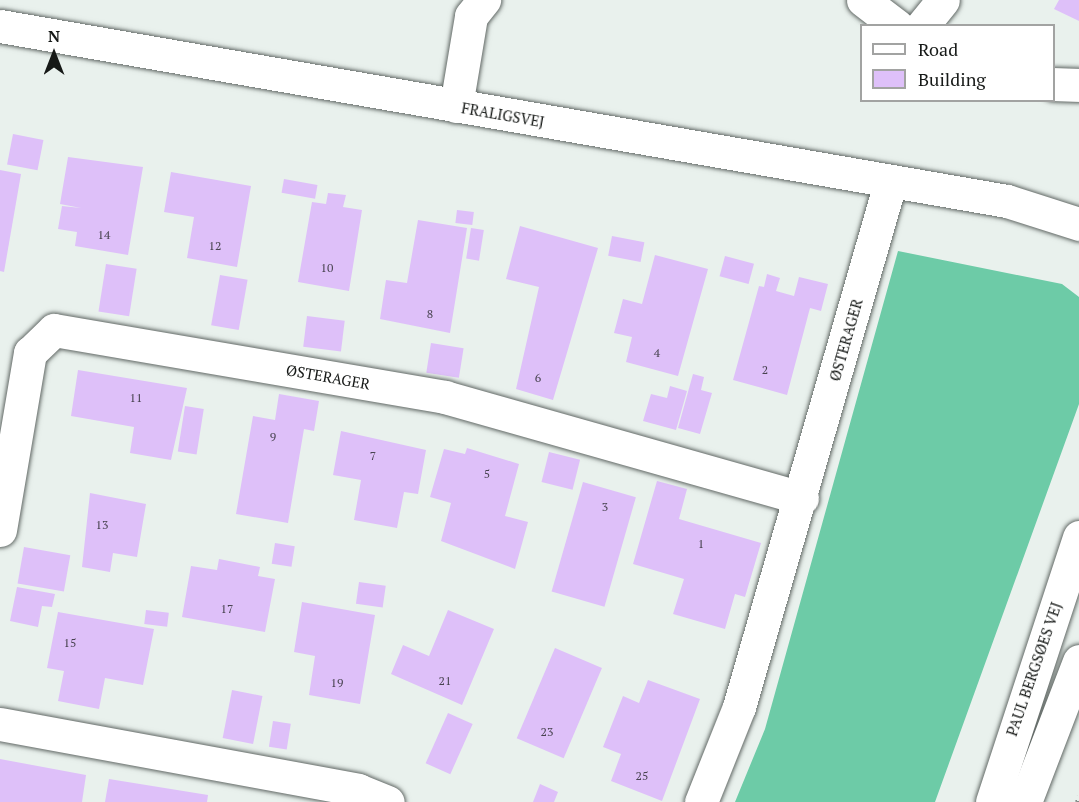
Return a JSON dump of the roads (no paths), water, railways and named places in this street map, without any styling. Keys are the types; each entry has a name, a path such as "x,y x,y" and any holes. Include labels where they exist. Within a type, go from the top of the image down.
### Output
{"street":[{"path":"456,106 471,16 484,0"},
{"path":"863,0 894,24"},
{"path":"924,24 943,0"},
{"name":"FRALIGSVEJ","path":"0,26 890,183 1007,201 1079,224"},
{"path":"1055,84 1079,85"},
{"name":"ØSTERAGER","path":"701,802 740,707 802,498 890,183"},
{"name":"FRALIGSVEJ","path":"1007,201 1079,200"},
{"name":"ØSTERAGER","path":"0,530 30,353 54,330 446,397 802,498"},
{"name":"PAUL BERGSØES VEJ","path":"992,802 1079,537"},
{"path":"1025,802 1079,661"},
{"path":"0,724 358,790 388,802"}]}
